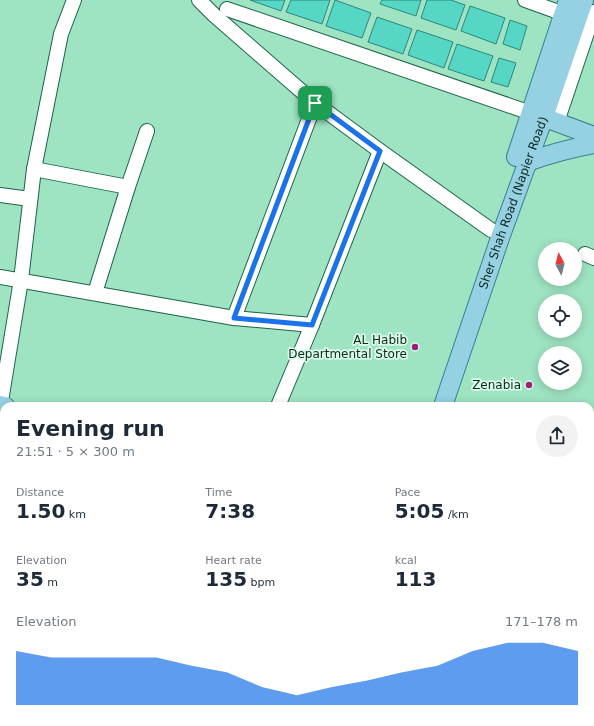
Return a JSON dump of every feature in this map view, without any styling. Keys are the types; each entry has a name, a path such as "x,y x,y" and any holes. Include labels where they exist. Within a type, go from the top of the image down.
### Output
{"main road":[{"name":"Sher Shah Road (Napier Road)","path":"444,402 500,238 544,117 584,0"},
{"name":"Sher Shah Road (Napier Road)","path":"433,402 491,230 544,117 566,7"},
{"path":"544,117 594,136"},
{"path":"527,162 573,148 594,144"}],"street":[{"path":"1,402 21,280 34,169 61,34 74,0"},
{"path":"199,0 214,15 315,103 491,230"},
{"path":"525,0 566,7"},
{"path":"214,15 225,4 544,117 594,12"},
{"path":"234,318 315,103"},
{"path":"94,293 147,131"},
{"path":"280,402 312,325 380,151"},
{"path":"34,169 128,186"},
{"path":"0,195 30,199"},
{"path":"0,277 234,318 312,325"}],"building":[{"path":"250,0 285,0 281,11"},
{"path":"291,0 330,0 322,24 286,12"},
{"path":"335,0 371,13 362,38 326,26"},
{"path":"382,0 421,0 416,16 380,4"},
{"path":"427,0 451,0 465,5 456,30 421,18"},
{"path":"470,6 505,18 496,44 461,31"},
{"path":"377,17 412,29 403,54 368,42"},
{"path":"510,20 527,26 520,50 503,44"},
{"path":"417,30 453,42 444,68 408,55"},
{"path":"457,44 493,56 484,81 448,69"},
{"path":"499,58 516,63 508,87 491,82"}],"place":[{"name":"AL Habib Departmental Store","path":"415,347"},
{"name":"Zenabia","path":"529,385"}],"route":[{"path":"315,103 380,151 312,325 234,318 274,210 315,103"}]}
